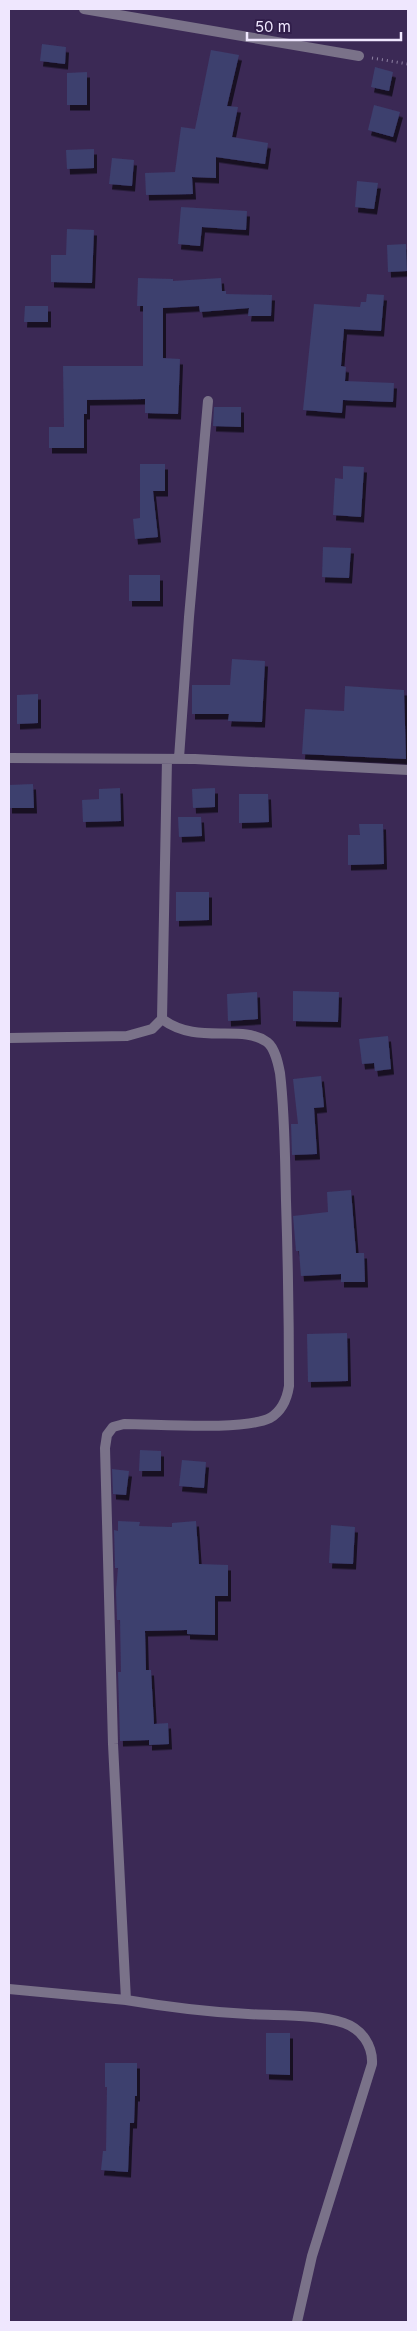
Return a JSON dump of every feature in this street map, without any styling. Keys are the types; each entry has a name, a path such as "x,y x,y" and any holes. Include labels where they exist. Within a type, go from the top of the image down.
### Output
{"street":[{"path":"84,9 359,56"},
{"path":"179,758 208,401"},
{"path":"9,758 179,758 408,770"},
{"path":"9,1038 127,1036 152,1029 162,1019 167,759"},
{"path":"126,2000 112,1734 106,1517 105,1448 107,1435 113,1427 124,1424 251,1424 271,1417 286,1402 289,1386 285,1143 280,1071 275,1054 269,1043 254,1035 190,1033 173,1027 162,1019"},
{"path":"9,1990 126,2000 218,2012 323,2019 344,2023 357,2030 366,2040 372,2052 372,2064 312,2256 296,2322"}],"path":[{"path":"359,56 408,64"}],"building":[{"path":"42,44 66,47 65,64 40,61"},
{"path":"211,50 239,55 227,106 238,107 232,137 268,143 265,164 216,157 216,178 192,177 193,194 146,195 145,173 175,172 181,127 195,129"},
{"path":"375,67 393,72 389,91 371,87"},
{"path":"87,72 87,105 67,105 67,73"},
{"path":"374,105 400,112 393,137 368,130"},
{"path":"94,149 94,168 67,169 66,150"},
{"path":"112,158 134,160 132,186 109,184"},
{"path":"357,181 378,183 374,209 355,207"},
{"path":"181,207 247,211 246,230 202,227 200,246 178,244"},
{"path":"67,229 94,230 92,283 51,282 51,255 66,255"},
{"path":"406,244 407,271 388,272 387,245"},
{"path":"138,278 173,279 173,281 221,278 222,291 226,291 226,294 272,295 271,316 248,316 249,308 200,312 199,306 163,308 163,358 180,359 178,414 145,413 145,399 87,400 87,414 84,414 84,448 49,448 49,427 64,427 63,366 143,366 143,306 137,306"},
{"path":"367,294 384,295 381,331 344,329 341,366 346,367 345,381 394,383 393,402 343,400 342,413 303,410 314,304 360,307 361,302 366,302"},
{"path":"25,306 48,306 48,322 24,322"},
{"path":"214,407 241,407 241,427 213,426"},
{"path":"140,464 165,464 165,491 153,491 158,537 135,539 133,519 140,518"},
{"path":"343,466 364,467 361,517 333,515 335,478 343,479"},
{"path":"323,547 351,548 349,578 322,577"},
{"path":"129,575 160,575 160,601 129,601"},
{"path":"232,659 265,661 262,722 228,721 229,714 192,714 192,685 230,685"},
{"path":"345,686 404,690 406,759 302,754 305,709 344,711"},
{"path":"38,694 38,723 17,724 17,695"},
{"path":"33,784 34,808 9,808 9,785"},
{"path":"120,788 121,821 83,822 82,800 99,799 99,789"},
{"path":"215,788 215,807 193,808 192,789"},
{"path":"239,794 268,794 269,822 239,823"},
{"path":"178,817 201,817 202,836 179,837"},
{"path":"359,824 383,824 384,864 348,865 348,835 360,835"},
{"path":"176,892 209,892 209,920 176,921"},
{"path":"293,991 339,992 338,1022 293,1021"},
{"path":"257,992 258,1019 228,1021 227,994"},
{"path":"388,1036 391,1069 375,1071 374,1063 362,1064 359,1039"},
{"path":"321,1076 324,1107 314,1108 317,1154 292,1155 291,1124 298,1124 293,1079"},
{"path":"351,1190 356,1253 364,1253 365,1282 341,1282 341,1274 301,1276 299,1251 296,1251 293,1216 328,1212 327,1192"},
{"path":"347,1333 348,1381 308,1382 307,1334"},
{"path":"140,1450 161,1451 161,1471 139,1471"},
{"path":"182,1460 206,1462 204,1488 179,1486"},
{"path":"112,1469 129,1471 126,1495 113,1494"},
{"path":"118,1521 140,1522 139,1526 172,1527 172,1523 196,1521 199,1564 228,1565 228,1596 215,1596 215,1635 187,1634 187,1630 145,1631 146,1670 151,1670 154,1724 168,1723 169,1744 149,1745 149,1740 120,1741 118,1672 121,1672 120,1620 117,1620 116,1591 118,1568 115,1568 114,1530 118,1531"},
{"path":"331,1525 355,1527 353,1564 329,1563"},
{"path":"266,2033 290,2033 290,2075 266,2074"},
{"path":"105,2063 137,2063 137,2096 135,2096 134,2123 130,2123 128,2172 101,2170 103,2151 106,2151 107,2087 105,2087"}]}
